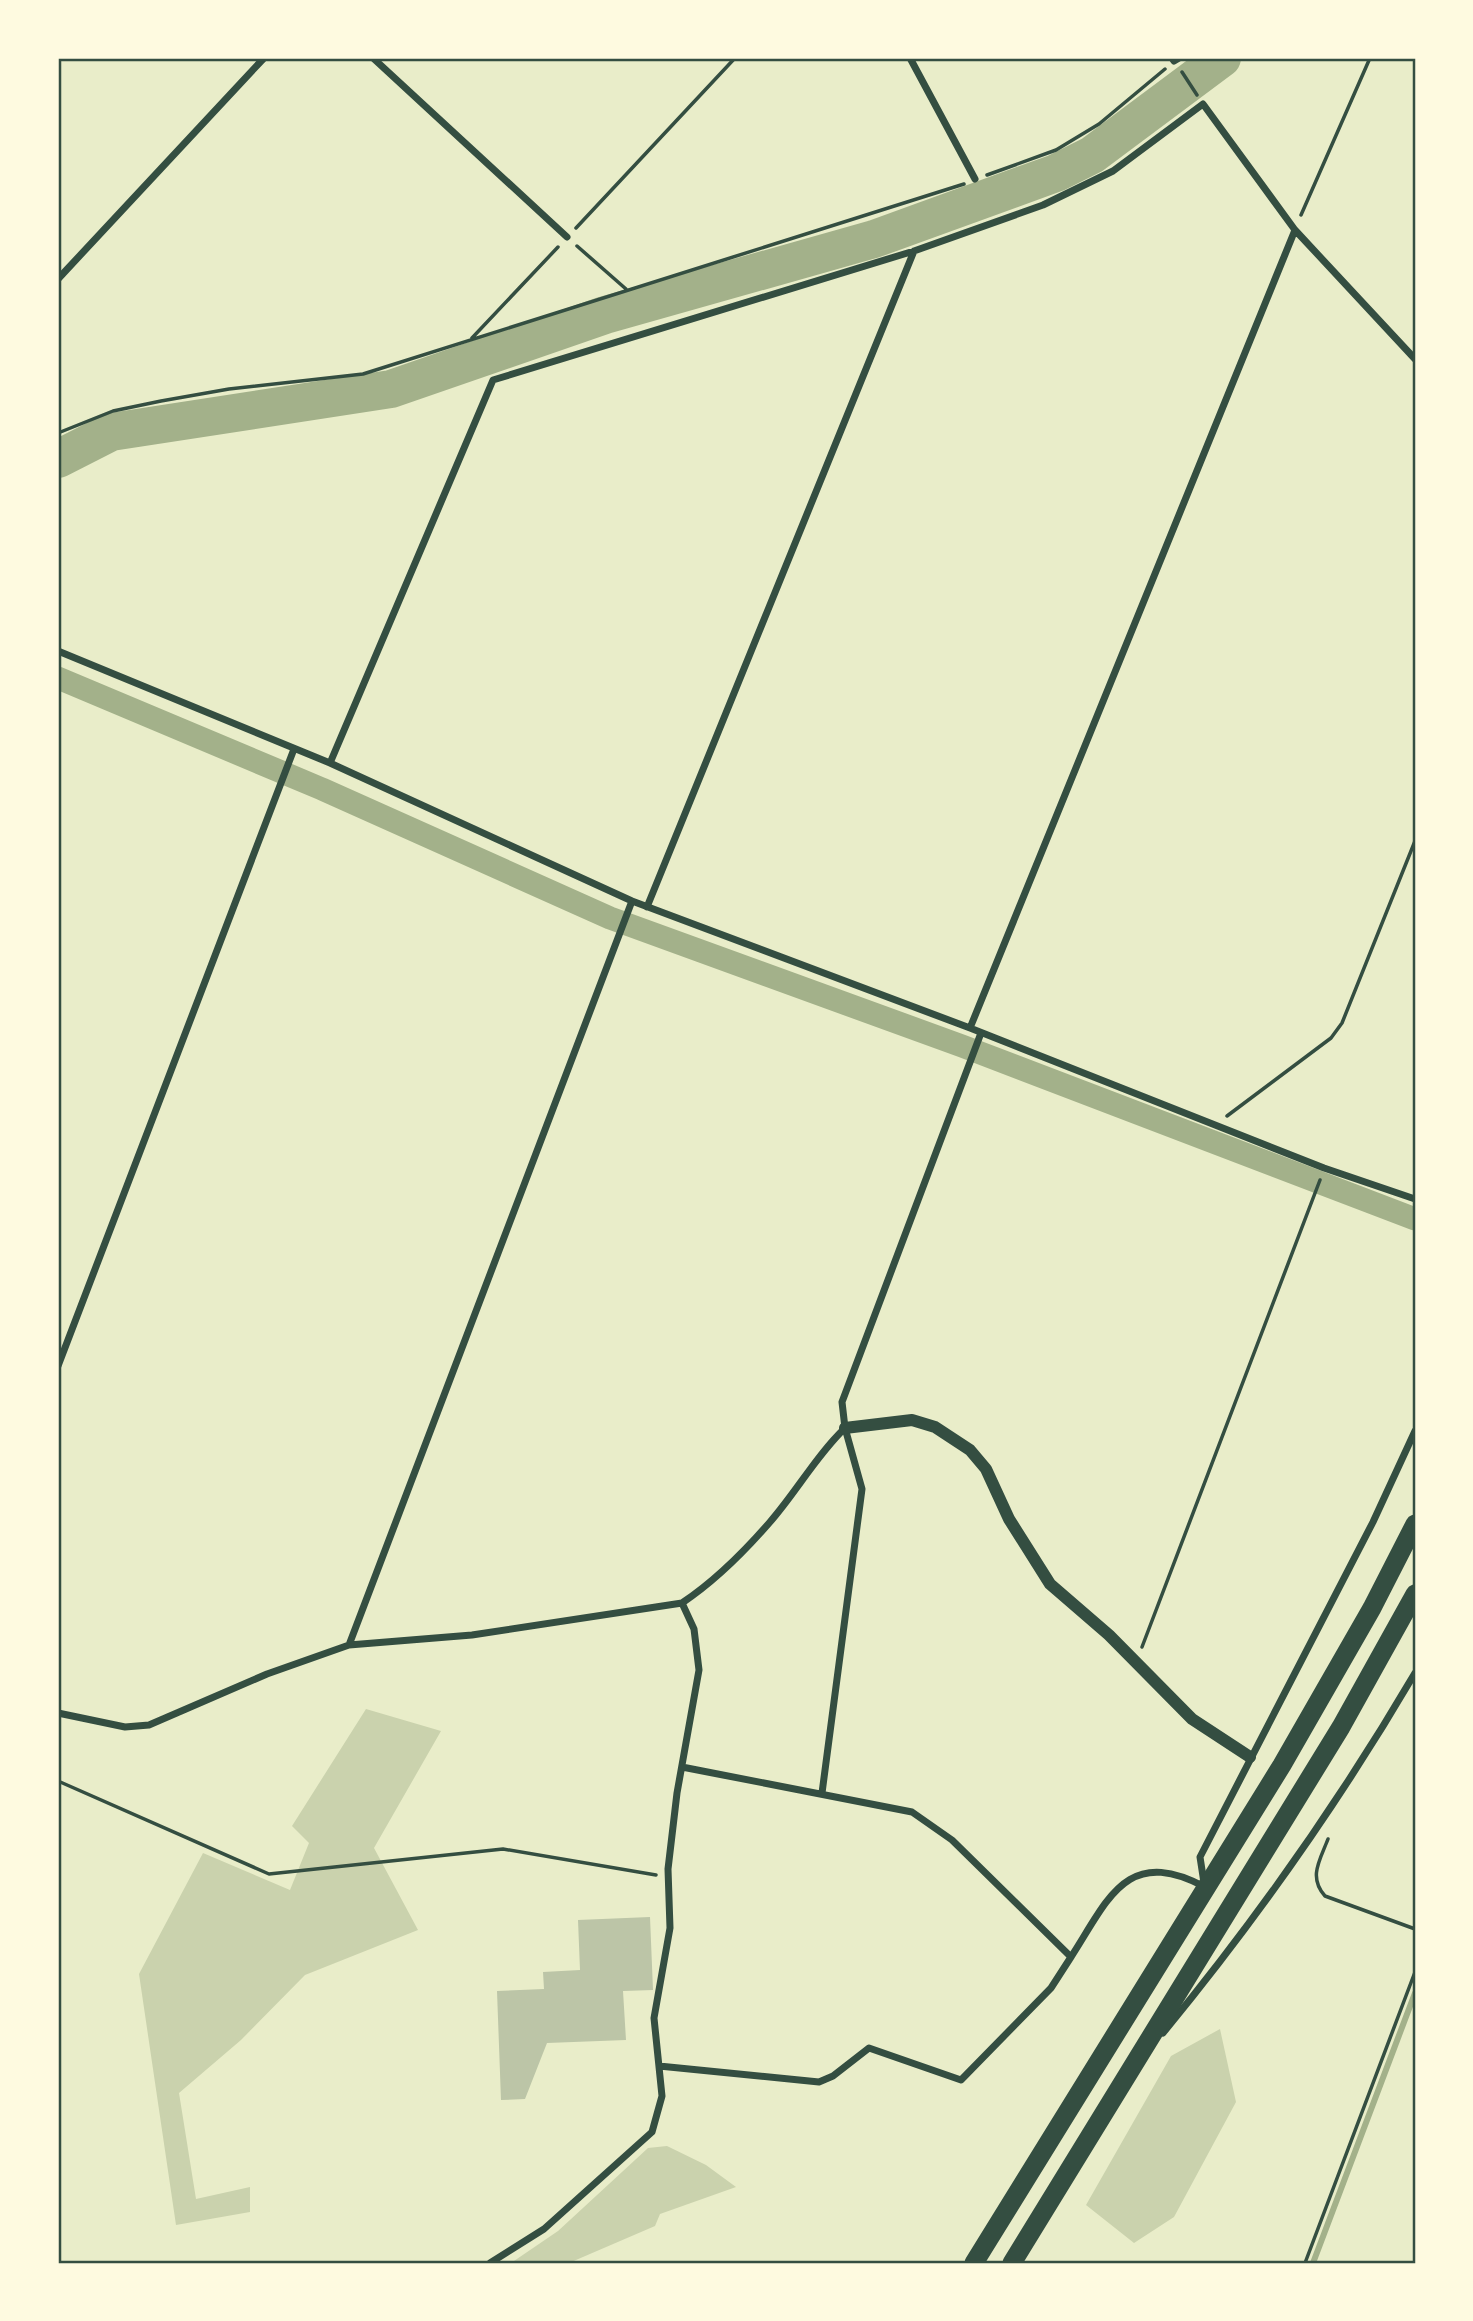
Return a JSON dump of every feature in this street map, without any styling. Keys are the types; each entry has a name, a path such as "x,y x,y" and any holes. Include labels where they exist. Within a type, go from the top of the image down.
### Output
{"highway":[{"path":"974,2263 1283,1765 1372,1608 1415,1524"},
{"path":"1012,2263 1341,1727 1415,1594"}],"street":[{"path":"58,279 264,58"},
{"path":"373,58 567,237"},
{"path":"910,58 975,179"},
{"path":"330,763 493,380 914,251 1043,205 1113,171 1203,104 1295,230 1415,359"},
{"path":"970,1028 1295,230"},
{"path":"648,907 914,251"},
{"path":"58,651 330,763 632,901 970,1028 980,1037 1217,1124 1324,1168 1415,1199"},
{"path":"58,1366 294,749"},
{"path":"349,1645 632,901"},
{"path":"822,1793 862,1489 845,1428 842,1402 969,1059 980,1037"},
{"path":"58,1713 125,1727 149,1725 267,1674 349,1645 472,1635 682,1603 705,1587 772,1520 825,1447 845,1428 912,1420 934,1427 970,1450 986,1469 1009,1520 1051,1584 1137,1662 1192,1719 1250,1757"},
{"path":"1205,1887 1200,1857 1373,1522 1415,1431"},
{"path":"490,2263 544,2228 652,2132 662,2096 654,2018 670,1928 670,1877 677,1793 699,1653 694,1629 682,1603"},
{"path":"1124,2081 1240,1935 1337,1797 1415,1672"},
{"path":"682,1767 912,1812 936,1826 1071,1957"},
{"path":"659,2066 819,2082 833,2076 869,2048 961,2080 1051,1988 1116,1887 1133,1878 1158,1871 1178,1873 1205,1887"}],"path":[{"path":"471,340 735,58"},
{"path":"1295,230 1370,58"},
{"path":"975,179 1055,150 1099,124 1175,59"},
{"path":"1180,70 1193,89"},
{"path":"58,433 113,411 161,401 229,389 363,374 958,186"},
{"path":"567,237 626,289"},
{"path":"1217,1124 1331,1038 1342,1023 1415,841"},
{"path":"1137,1662 1322,1175"},
{"path":"58,1781 269,1874 503,1849 670,1877"},
{"path":"1329,1836 1315,1873 1317,1887 1325,1896 1415,1929"},
{"path":"1305,2263 1415,1972"}],"green space":[{"path":"366,1709 441,1731 374,1848 418,1930 305,1975 241,2040 179,2093 196,2199 250,2187 250,2212 176,2225 139,1974 203,1853 290,1890 309,1843 292,1826"},
{"path":"1220,2029 1236,2102 1174,2217 1134,2243 1086,2205 1171,2056"},
{"path":"667,2146 706,2165 736,2187 660,2214 655,2226 569,2263 511,2263 558,2231 648,2148"}],"building":[{"path":"650,1917 653,1990 623,1991 626,2040 547,2043 525,2099 501,2100 497,1991 544,1989 543,1972 580,1970 578,1920"}],"waterway":[{"path":"58,459 111,432 391,389 605,315 874,239 1056,173 1092,155 1222,58"},
{"path":"58,678 322,789 610,918 962,1046 1415,1219"},
{"path":"1313,2263 1415,1993"}]}
